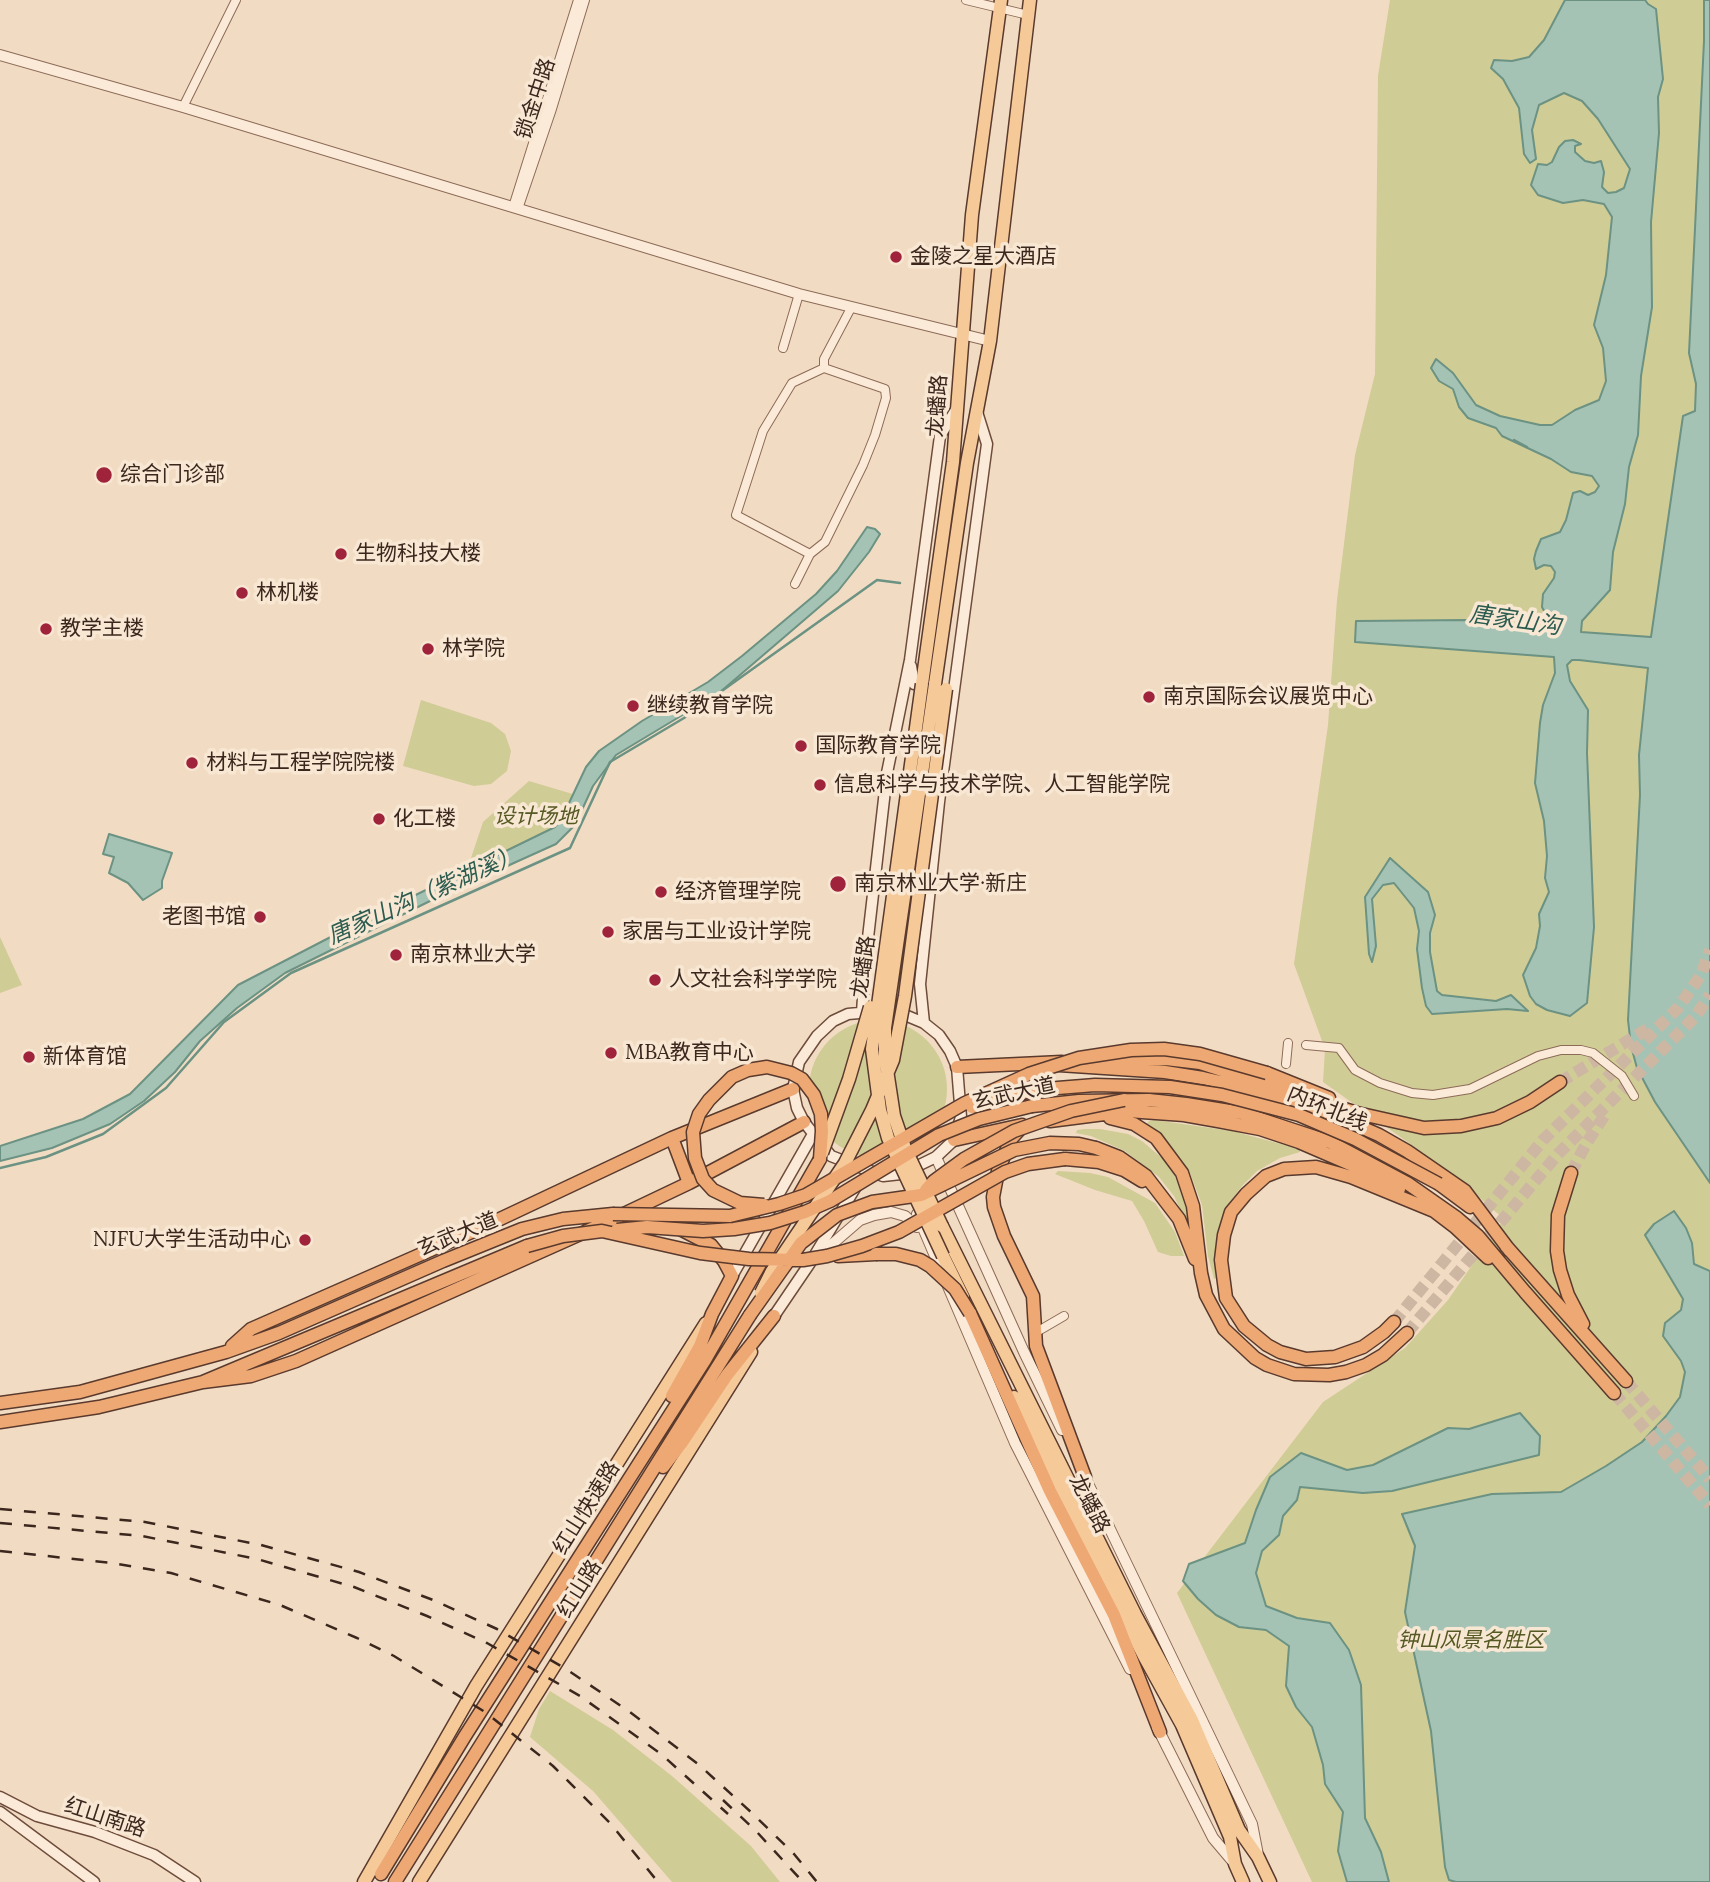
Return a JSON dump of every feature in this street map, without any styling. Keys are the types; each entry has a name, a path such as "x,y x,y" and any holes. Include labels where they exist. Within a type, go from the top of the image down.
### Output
{"highway":[{"path":"927,1123 987,1093 1063,1061 1145,1049 1183,1051 1219,1058 1317,1092 1357,1113"},
{"path":"957,1068 1032,1062 1166,1059 1200,1063 1357,1113 1424,1128 1461,1126 1497,1118 1513,1112 1560,1082"},
{"path":"1032,1062 1165,1072 1203,1078 1242,1087 1342,1119 1408,1151 1465,1191 1510,1251"},
{"path":"779,1204 740,1203 719,1194 706,1184 695,1158 693,1139 696,1122 709,1100 732,1077 748,1070 767,1067 791,1073 802,1079 814,1095 821,1114 820,1159"},
{"name":"内环北线","path":"927,1123 979,1104 1033,1090 1095,1085 1170,1087 1222,1095 1299,1115 1355,1139 1439,1184 1465,1202 1592,1339 1626,1381"},
{"path":"226,1352 251,1329 483,1227 672,1138 793,1088"},
{"path":"1085,1477 1036,1346 1033,1296 1004,1236 994,1208 996,1180 1018,1130 1071,1111 1124,1100"},
{"name":"内环北线","path":"1124,1100 1186,1104 1242,1114 1330,1143 1407,1183 1478,1236 1614,1394"},
{"name":"玄武大道","path":"0,1422 99,1407 203,1382 426,1286 527,1246 604,1227 703,1231 770,1223 805,1213 830,1201 939,1135 962,1125 1032,1106 1124,1100"},
{"path":"954,1140 1034,1123 1128,1111 1184,1115 1260,1129 1324,1152 1392,1184 1455,1227 1525,1293"},
{"path":"1096,1116 1134,1124 1156,1138 1174,1160 1191,1198 1198,1231 1201,1273"},
{"path":"203,1382 251,1376 296,1361 604,1227 804,1122"},
{"name":"玄武大道","path":"0,1403 80,1392 226,1352 279,1333 443,1261 541,1224 613,1214 730,1216 779,1204 806,1195 927,1123"},
{"path":"921,1195 934,1181 964,1159 993,1141 1034,1123"},
{"path":"672,1138 689,1183"},
{"name":"红山快速路","path":"395,1882 631,1508 713,1372 801,1243 837,1215 861,1204 921,1195 1014,1150 1050,1143 1096,1148 1131,1164 1146,1176 1160,1194"},
{"name":"红山快速路","path":"381,1874 465,1736 705,1360 820,1159"},
{"path":"827,1256 899,1232 989,1179 1016,1168 1053,1160 1081,1159 1124,1170 1160,1194 1178,1219 1201,1273 1211,1307 1224,1329 1255,1359 1281,1370 1311,1376 1346,1373 1383,1355 1408,1333"},
{"path":"1394,1322 1363,1347 1335,1357 1306,1359 1280,1352 1267,1345 1244,1326 1226,1298 1221,1261 1224,1235 1231,1212 1266,1176 1284,1168 1299,1166 1332,1170 1434,1211"},
{"path":"1571,1173 1558,1215 1557,1251 1567,1295 1592,1339"},
{"path":"604,1227 658,1225 684,1231 711,1245 732,1276 712,1314 701,1346 617,1496"},
{"path":"604,1227 700,1253 749,1259 803,1260 827,1256 896,1254 920,1260 929,1266 954,1289 970,1313 1050,1491 1114,1615 1160,1732"},
{"path":"631,1508 684,1441 727,1375 774,1316"}],"main road":[{"name":"龙蟠路","path":"1030,0 990,341 969,451 885,1028 885,1057 889,1091 905,1148 1135,1614 1192,1720 1235,1833 1235,1864 1243,1882"},
{"name":"龙蟠路","path":"1001,5 972,215 954,449 874,1027 874,1074 888,1138 938,1245 1143,1656 1182,1725 1235,1833 1258,1857 1270,1882"},
{"path":"862,1012 887,773 909,660 940,436 957,408"},
{"path":"924,1023 920,984 939,802 986,444 976,408"},
{"path":"820,1159 849,1079 878,970 914,684 909,660"},
{"path":"750,1315 772,1271 845,1163 893,1060 905,996 946,689 955,672"},
{"path":"893,1010 924,1023 944,1043 957,1068 961,1117 954,1140 936,1157 901,1174 883,1176 831,1156 804,1122 797,1108 793,1088 799,1062 817,1036 833,1021 848,1014 862,1012 893,1010"},
{"path":"732,1276 813,1134"},
{"path":"774,1316 810,1263 865,1171"},
{"name":"红山路","path":"364,1882 476,1686 712,1314"},
{"name":"红山路","path":"419,1882 774,1316"},
{"name":"红山南路","path":"0,1797 37,1816 95,1832 155,1855 195,1882"},
{"path":"0,1812 94,1882"}],"street":[{"path":"183,107 236,0"},
{"name":"锁金中路","path":"515,208 578,0"},
{"name":"锁金中路","path":"515,208 551,112 585,0"},
{"path":"966,0 1001,5 1028,15"},
{"path":"0,55 183,107 799,295 990,341"},
{"path":"783,348 799,295"},
{"path":"824,368 824,359 851,308"},
{"path":"795,584 810,554 825,542 863,465 887,398 885,388 824,368 792,383 768,422 736,515 810,554"},
{"path":"1286,1065 1288,1043"},
{"path":"1306,1045 1339,1048 1355,1070 1372,1079 1412,1093 1433,1095 1470,1089 1538,1056 1561,1050 1581,1049 1593,1053 1622,1076 1634,1096"},
{"name":"龙蟠路","path":"936,1157 1024,1352 1252,1825 1258,1857"},
{"name":"龙蟠路","path":"901,1174 1014,1443 1111,1631 1213,1839 1235,1864"},
{"path":"810,1263 860,1220 874,1215 891,1212 905,1216 928,1241"},
{"path":"1040,1330 1064,1316"}],"green space":[{"name":"钟山风景名胜区","path":"1390,0 1710,0 1710,1882 1312,1882 1177,1593 1323,1402 1405,1348 1448,1300 1504,1219 1451,1173 1323,1082 1325,1049 1294,964 1328,725 1337,600 1355,455 1375,374 1378,76"},
{"path":"421,700 491,723 505,734 511,751 507,771 491,784 474,786 403,766"},
{"name":"设计场地","path":"529,781 586,798 561,840 491,876 470,861 483,822"},
{"path":"0,937 22,985 0,993"},
{"path":"878,1020 904,1025 927,1040 942,1063 947,1089 942,1115 927,1138 904,1153 878,1158 852,1153 829,1138 814,1115 809,1089 814,1063 829,1040 852,1025"},
{"path":"1154,1120 1232,1131 1300,1149 1300,1152 1280,1158 1257,1171 1229,1203 1216,1241 1215,1256 1219,1277 1214,1279 1208,1256 1202,1205 1190,1173 1173,1149 1146,1125"},
{"path":"1077,1130 1128,1134 1142,1141 1163,1159 1184,1196 1190,1216 1190,1230 1174,1196 1159,1177 1125,1151 1091,1136 1076,1133"},
{"path":"1058,1171 1108,1177 1155,1203 1175,1232 1184,1256 1158,1252 1132,1201 1055,1174"},
{"path":"550,1691 613,1730 672,1776 751,1846 780,1882 672,1882 593,1791 530,1737 539,1709"}],"water":[{"path":"1565,0 1645,0 1656,9 1663,79 1658,97 1659,133 1651,222 1652,307 1641,376 1638,435 1629,467 1625,504 1613,552 1610,590 1582,621 1581,632 1651,637 1683,416 1695,411 1696,384 1689,353 1704,0 1710,0 1710,1183 1655,1102 1637,1068 1631,1046 1628,1020 1640,795 1639,755 1648,668 1579,660 1572,660 1567,665 1570,681 1588,710 1587,753 1594,927 1587,1003 1570,1016 1536,1004 1530,996 1523,975 1536,948 1539,914 1549,892 1545,878 1547,856 1544,821 1535,783 1540,723 1543,705 1555,673 1554,657 1355,642 1356,621 1469,620 1547,631 1549,620 1542,607 1543,594 1555,572 1551,566 1544,565 1536,569 1536,551 1541,539 1560,532 1573,493 1580,491 1588,495 1595,492 1599,486 1592,476 1571,472 1551,459 1502,436 1496,428 1468,418 1459,407 1453,389 1439,381 1431,368 1436,359 1453,373 1476,405 1500,416 1540,425 1552,425 1575,410 1599,400 1606,381 1603,348 1594,325 1606,275 1612,217 1604,204 1583,200 1563,203 1538,195 1531,185 1538,164 1547,165 1552,162 1565,141 1573,140 1581,144 1575,146 1575,152 1585,161 1601,161 1604,172 1602,187 1608,193 1624,188 1630,169 1598,119 1582,101 1564,93 1539,105 1532,130 1536,159 1530,163 1524,154 1519,108 1503,79 1491,68 1494,60 1512,61 1529,57 1544,40"},
{"path":"867,527 880,534 838,591 719,693 616,755 593,786 575,825 556,844 436,898 285,973 237,1008 200,1041 175,1072 144,1101 110,1124 52,1148 0,1161 0,1146 83,1119 130,1094 238,985 555,827 561,820 586,767 599,751 642,721 708,682 742,656 816,594 837,571"},
{"path":"109,834 172,853 162,888 143,900 128,883 109,873 114,857 103,854"},
{"path":"1390,858 1428,892 1435,915 1430,933 1430,952 1437,991 1442,995 1496,1001 1511,995 1528,1011 1507,1009 1432,1014 1426,1006 1422,988 1417,949 1419,931 1414,908 1394,883 1383,885 1372,899 1376,946 1372,962 1369,954 1365,897"},
{"path":"1674,1211 1686,1228 1692,1243 1694,1264 1710,1271 1710,1882 1449,1880 1445,1867 1431,1731 1405,1612 1415,1546 1402,1514 1492,1494 1561,1492 1642,1442 1666,1416 1680,1397 1685,1372 1681,1361 1663,1336 1665,1323 1681,1310 1683,1299 1645,1235 1654,1224"},
{"path":"1520,1413 1540,1436 1539,1455 1392,1491 1363,1493 1300,1487 1297,1500 1283,1516 1279,1535 1262,1551 1256,1573 1266,1606 1297,1618 1330,1623 1349,1650 1361,1685 1365,1818 1381,1852 1389,1882 1347,1882 1338,1851 1343,1812 1325,1784 1323,1765 1312,1727 1296,1707 1286,1686 1289,1646 1266,1630 1239,1627 1216,1615 1183,1581 1189,1564 1245,1543 1270,1477 1301,1453 1347,1470 1373,1465 1448,1428 1469,1429"}],"waterway":[{"path":"1514,440 1527,447"},
{"name":"唐家山沟（紫湖溪）","path":"0,1168 46,1157 103,1134 166,1088 224,1022 291,973 570,848 610,762 684,718 877,580 900,583"}],"tunnel":[{"path":"1394,1322 1543,1140 1678,1008 1701,975 1710,950"},
{"path":"1407,1333 1558,1154 1695,1017 1710,995"},
{"path":"1560,1082 1649,1028"},
{"path":"1571,1173 1606,1113"},
{"path":"1626,1381 1710,1479"},
{"path":"1614,1393 1710,1505"}],"railway":[{"path":"0,1509 145,1522 261,1545 359,1572 433,1600 497,1629 566,1669 630,1712 698,1764 794,1854 817,1882"},
{"path":"0,1523 142,1536 257,1559 354,1587 427,1616 487,1643 580,1696 661,1754 728,1814"},
{"path":"0,1551 112,1563 171,1573 280,1605 394,1656 485,1712 553,1766 610,1823 658,1882"},
{"path":"723,1800 803,1882"}],"place":[{"name":"金陵之星大酒店","path":"896,257"},
{"name":"综合门诊部","path":"104,475"},
{"name":"生物科技大楼","path":"341,554"},
{"name":"林机楼","path":"242,593"},
{"name":"教学主楼","path":"46,629"},
{"name":"林学院","path":"428,649"},
{"name":"南京国际会议展览中心","path":"1149,697"},
{"name":"继续教育学院","path":"633,706"},
{"name":"国际教育学院","path":"801,746"},
{"name":"材料与工程学院院楼","path":"192,763"},
{"name":"信息科学与技术学院、人工智能学院","path":"820,785"},
{"name":"化工楼","path":"379,819"},
{"name":"南京林业大学·新庄","path":"838,884"},
{"name":"经济管理学院","path":"661,892"},
{"name":"老图书馆","path":"260,917"},
{"name":"家居与工业设计学院","path":"608,932"},
{"name":"南京林业大学","path":"396,955"},
{"name":"人文社会科学学院","path":"655,980"},
{"name":"MBA教育中心","path":"611,1053"},
{"name":"新体育馆","path":"29,1057"},
{"name":"NJFU大学生活动中心","path":"305,1240"}],"water label":[{"name":"唐家山沟","path":"1515,621"}]}
